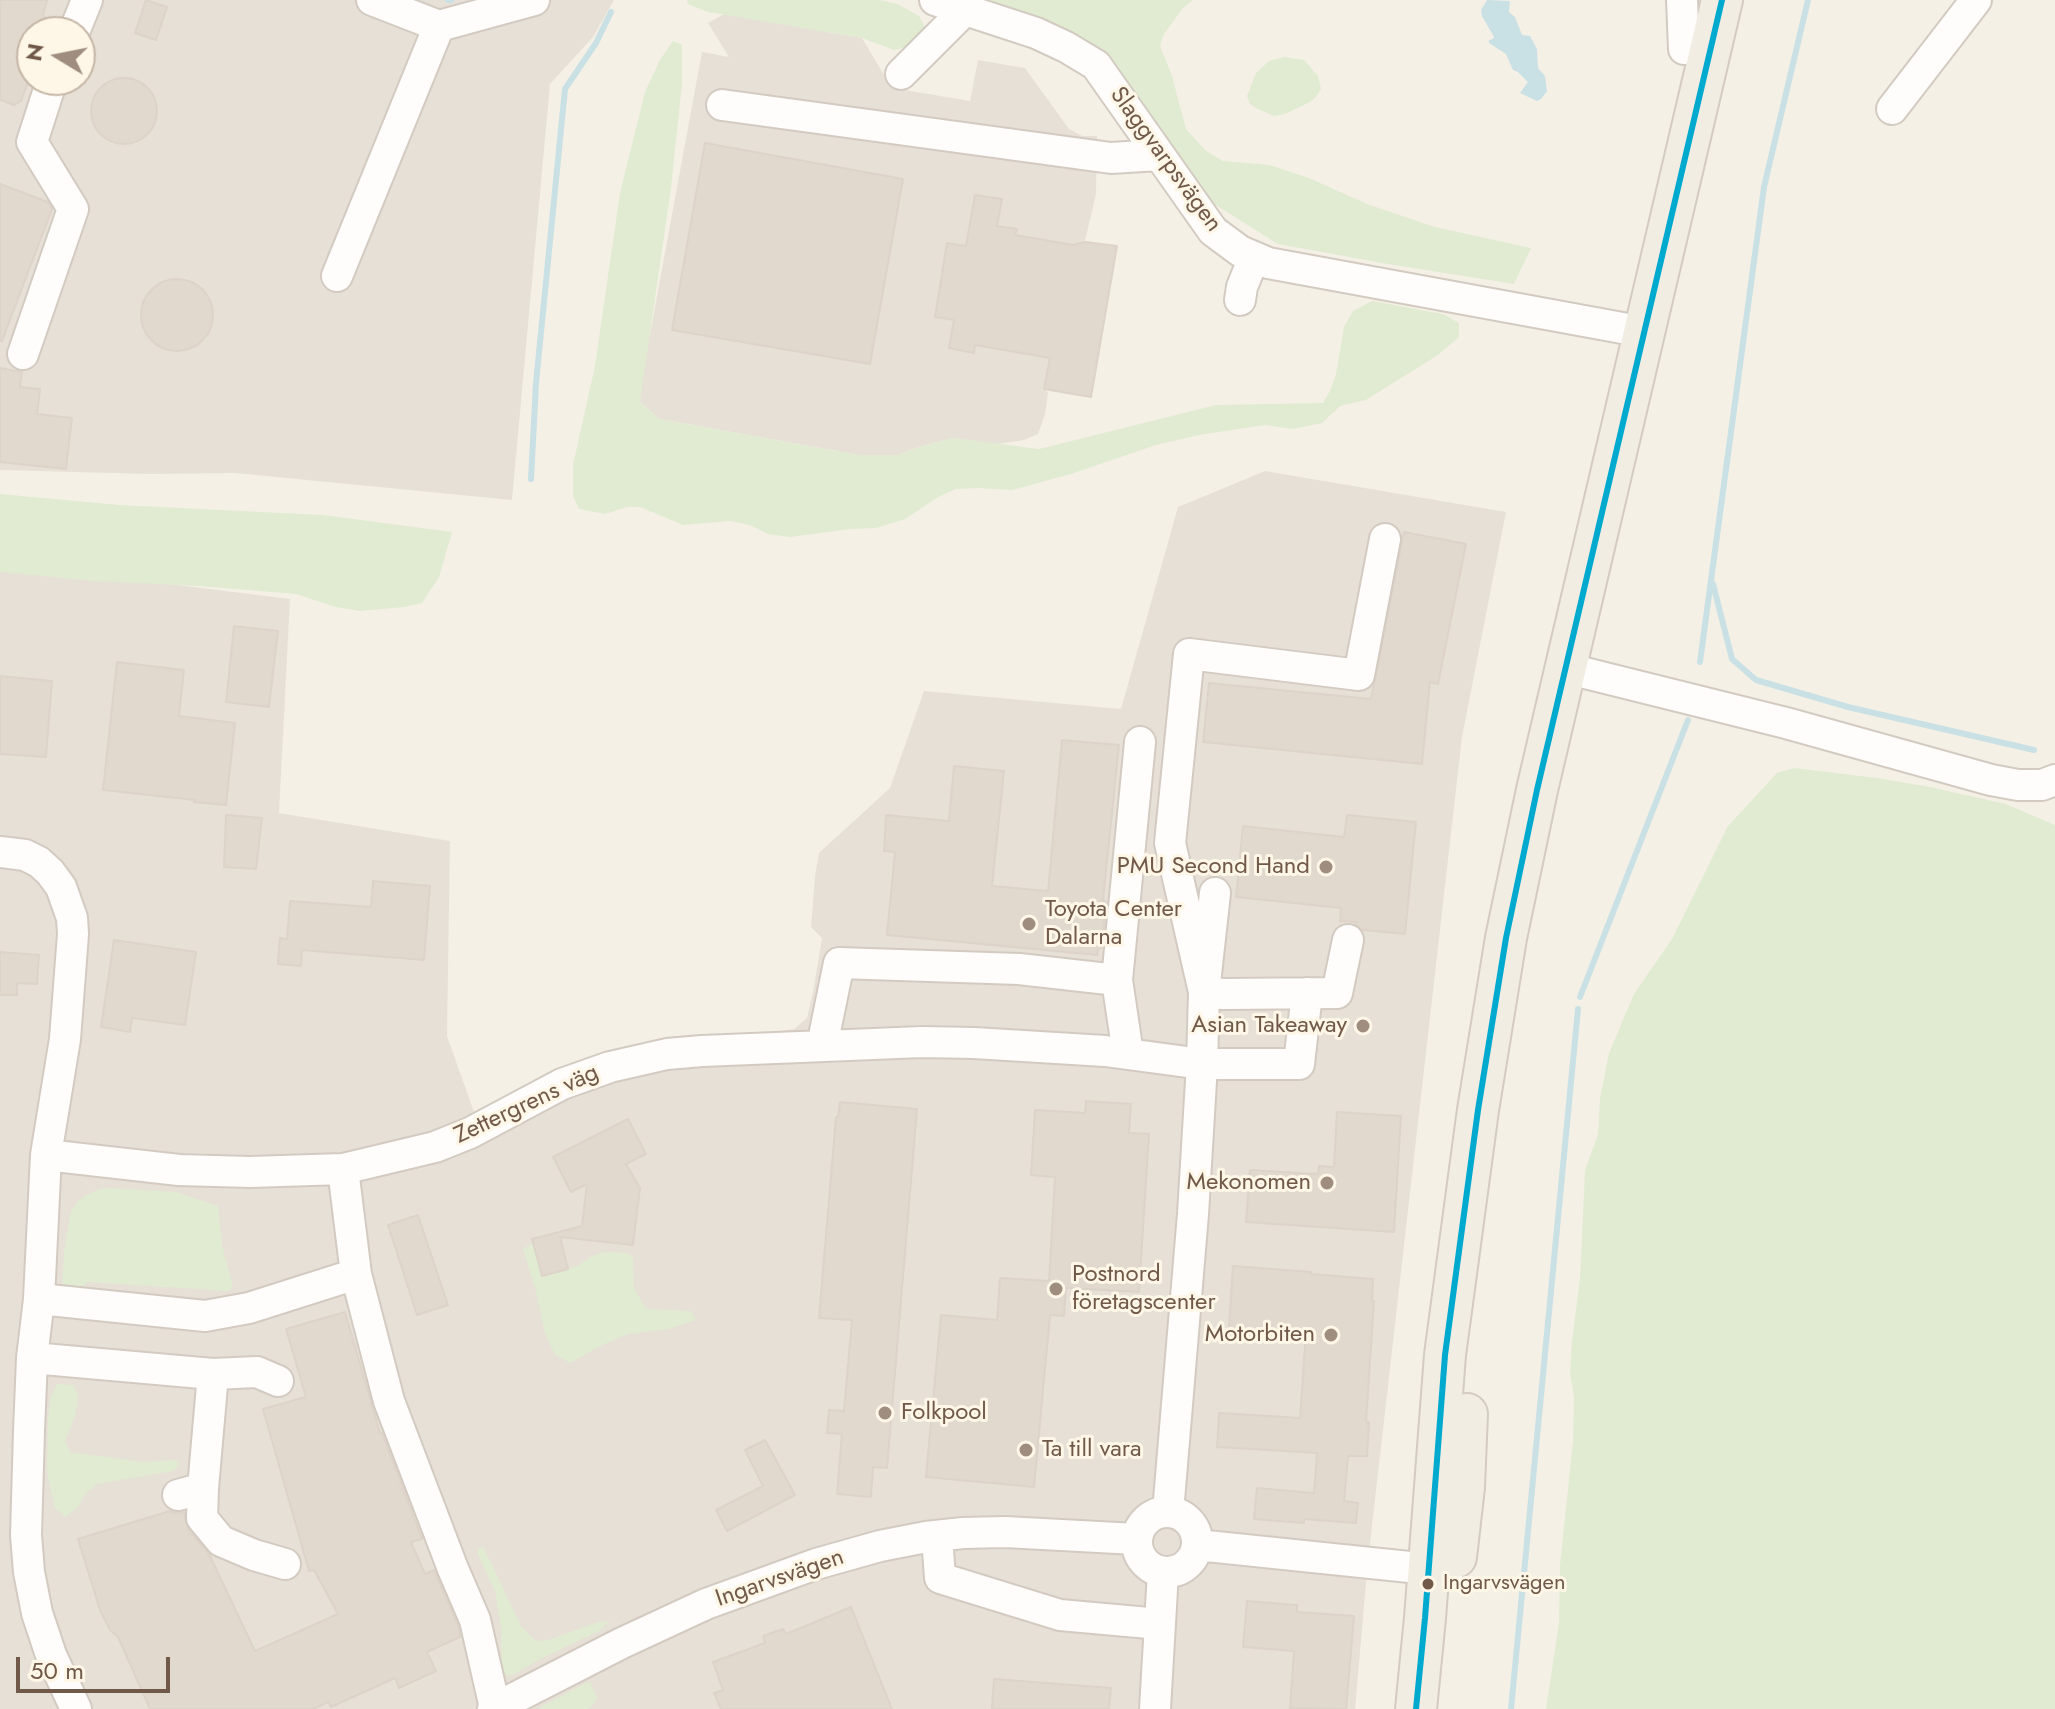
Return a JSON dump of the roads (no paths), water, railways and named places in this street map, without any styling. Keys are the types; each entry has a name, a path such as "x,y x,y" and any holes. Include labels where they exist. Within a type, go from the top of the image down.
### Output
{"main road":[{"path":"1442,1709 1445,1355 1478,1110 1506,938 1565,668 1722,0"},
{"path":"1416,1709 1441,1571"}],"street":[{"path":"372,0 439,26 534,0"},
{"name":"Slaggvarpsvägen","path":"935,0 1036,33 1096,65 1213,231 1240,251 1268,263 1644,332"},
{"path":"1682,0 1684,49"},
{"path":"1892,109 1976,0"},
{"path":"901,74 965,10"},
{"path":"337,276 439,26"},
{"path":"23,354 73,209 32,142 47,96"},
{"path":"722,105 1111,158 1159,155"},
{"path":"1240,300 1254,257"},
{"path":"1204,992 1170,843 1189,654 1359,675 1385,539"},
{"path":"1565,668 1786,723 1991,780 2018,785 2042,785 2055,780"},
{"path":"1128,1054 1117,980 1140,742"},
{"path":"0,852 25,855 50,872 61,887 72,918 65,1039 46,1155 39,1299 32,1358 26,1535 37,1613 51,1655 76,1709"},
{"path":"1168,1512 1193,1214 1204,992 1215,893"},
{"path":"1204,992 1337,993 1348,940"},
{"path":"822,1046 839,963 1019,969 1117,980"},
{"name":"Zettergrens väg","path":"46,1155 179,1170 260,1172 343,1169 435,1147 470,1133 562,1084 610,1067 667,1054 732,1049 974,1043 1128,1054 1202,1064 1299,1064 1307,993"},
{"path":"343,1169 356,1274 389,1401 475,1620 494,1708"},
{"path":"39,1299 205,1316 249,1308 356,1274"},
{"path":"32,1358 213,1374 257,1372 278,1381"},
{"path":"213,1374 190,1491 202,1518 221,1541 285,1564"},
{"path":"1168,1512 1186,1519 1196,1535 1197,1545 1193,1558 1183,1568 1163,1572 1154,1570 1141,1558 1136,1539 1147,1519 1168,1512"},
{"name":"Ingarvsvägen","path":"494,1708 706,1604 816,1564 880,1546 937,1536 1005,1532 1136,1539"},
{"path":"937,1536 940,1578 1060,1615 1160,1624"},
{"path":"1197,1545 1441,1571"},
{"path":"1155,1709 1163,1572"}],"water":[{"path":"1487,0 1510,1 1509,12 1515,17 1522,35 1530,36 1537,49 1538,68 1545,76 1547,91 1541,99 1537,101 1520,93 1528,82 1513,70 1506,54 1489,43 1494,37 1481,10"}],"waterway":[{"path":"1700,662 1764,187 1808,0"},
{"path":"531,479 536,383 565,89 596,43 611,12"},
{"path":"1713,584 1732,659 1756,680 1848,707 2034,750"},
{"path":"1580,997 1688,720"},
{"path":"1511,1709 1578,1009"}],"place":[{"name":"PMU Second Hand","path":"1326,867"},
{"name":"Toyota Center Dalarna","path":"1029,924"},
{"name":"Asian Takeaway","path":"1363,1026"},
{"name":"Mekonomen","path":"1327,1183"},
{"name":"Postnord företagscenter","path":"1056,1289"},
{"name":"Motorbiten","path":"1331,1335"},
{"name":"Folkpool","path":"885,1413"},
{"name":"Ta till vara","path":"1026,1450"},
{"name":"Ingarvsvägen","path":"1428,1584"}]}
